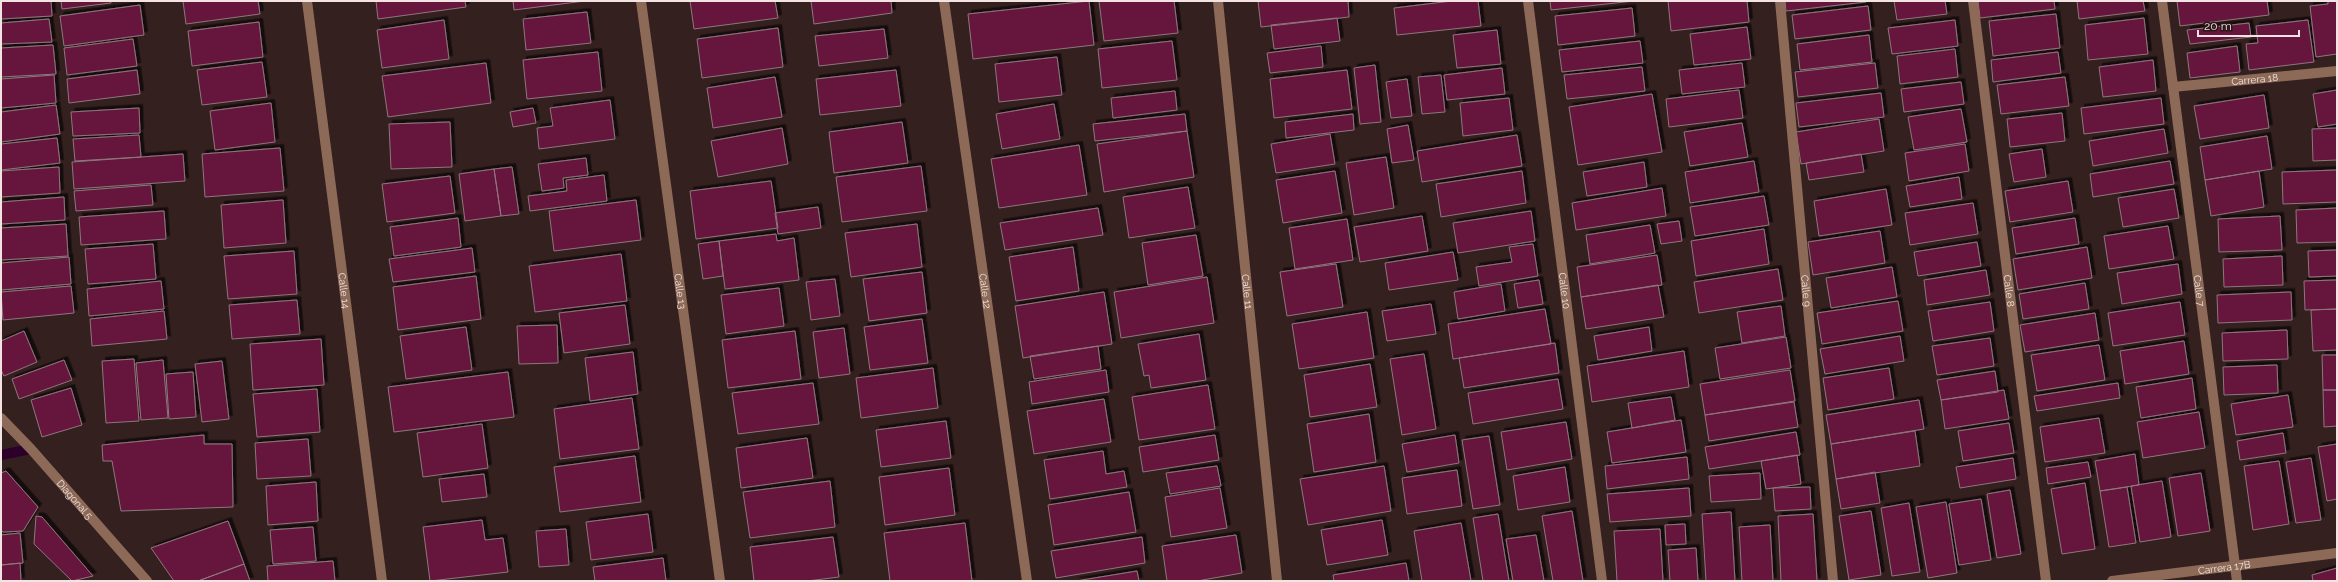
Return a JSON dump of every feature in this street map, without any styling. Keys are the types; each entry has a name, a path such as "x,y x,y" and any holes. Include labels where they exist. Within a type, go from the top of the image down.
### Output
{"street":[{"name":"Calle 14","path":"307,1 382,581"},
{"name":"Calle 13","path":"641,1 720,581"},
{"name":"Calle 12","path":"944,1 1027,581"},
{"name":"Calle 11","path":"1218,1 1277,581"},
{"name":"Calle 10","path":"1528,1 1602,581"},
{"name":"Calle 9","path":"1780,1 1833,581"},
{"name":"Calle 8","path":"1973,1 2046,581"},
{"name":"Calle 7","path":"2162,1 2237,581"},
{"name":"Carrera 18","path":"2173,87 2337,71"},
{"name":"Diagonal 5","path":"1,418 31,449 147,581"},
{"name":"Carrera 17B","path":"2112,581 2337,553"}],"building":[{"path":"1,1 51,1 52,16 1,19"},
{"path":"61,1 111,1 111,3 62,9"},
{"path":"183,1 258,1 260,14 186,24"},
{"path":"376,1 465,1 466,7 378,19"},
{"path":"513,1 585,1 514,10"},
{"path":"690,1 775,1 778,18 694,29"},
{"path":"811,1 891,1 892,13 814,24"},
{"path":"1089,1 1094,45 973,59 968,14"},
{"path":"1099,1 1174,1 1178,33 1104,41"},
{"path":"1258,1 1348,1 1349,17 1261,27"},
{"path":"1452,1 1478,1 1481,26 1397,35 1394,8"},
{"path":"1550,1 1634,1 1551,10"},
{"path":"1668,1 1747,1 1749,22 1671,31"},
{"path":"1785,1 1866,1 1866,2 1786,11"},
{"path":"1894,1 1945,1 1947,14 1897,20"},
{"path":"1978,1 2054,1 2055,9 1980,18"},
{"path":"2077,1 2143,1 2145,11 2079,19"},
{"path":"2177,1 2267,1 2269,15 2180,26"},
{"path":"2328,1 2337,1 2337,54 2316,57 2310,6 2328,4"},
{"path":"140,5 144,35 64,46 60,16"},
{"path":"1868,6 1871,30 1795,39 1792,15"},
{"path":"1632,8 1635,36 1558,45 1555,16"},
{"path":"587,12 591,43 526,50 523,19"},
{"path":"2056,14 2060,48 1993,56 1989,21"},
{"path":"1337,18 1340,41 1274,49 1271,25"},
{"path":"2144,18 2148,54 2088,60 2085,25"},
{"path":"49,19 52,42 1,44 1,23"},
{"path":"444,20 449,59 382,68 377,30"},
{"path":"1955,20 1958,46 1892,54 1888,28"},
{"path":"2308,20 2314,62 2249,70 2246,44 2258,43 2256,26"},
{"path":"259,22 263,57 192,66 188,31"},
{"path":"2249,23 2251,37 2190,44 2187,30"},
{"path":"1747,27 1751,59 1694,65 1690,34"},
{"path":"778,28 783,67 702,78 697,39"},
{"path":"884,29 888,58 819,66 815,36"},
{"path":"1497,30 1501,64 1457,68 1453,35"},
{"path":"1869,35 1872,62 1800,70 1797,44"},
{"path":"133,39 137,66 67,75 64,48"},
{"path":"1172,41 1177,80 1102,88 1098,49"},
{"path":"1640,41 1643,63 1562,72 1559,50"},
{"path":"53,45 56,74 1,77 1,48"},
{"path":"1321,46 1323,67 1270,73 1267,53"},
{"path":"2237,46 2240,72 2190,78 2187,53"},
{"path":"1955,49 1958,77 1900,84 1897,56"},
{"path":"598,52 602,91 527,99 523,60"},
{"path":"2058,52 2061,73 1993,82 1991,60"},
{"path":"1057,57 1062,95 999,102 995,64"},
{"path":"2153,60 2156,91 2103,97 2099,67"},
{"path":"262,62 267,97 202,105 197,70"},
{"path":"486,63 491,103 388,117 382,76"},
{"path":"1742,63 1745,87 1682,94 1679,70"},
{"path":"1875,63 1878,88 1798,97 1795,72"},
{"path":"1375,65 1381,122 1360,124 1354,68"},
{"path":"1642,67 1645,91 1567,99 1564,75"},
{"path":"1502,68 1505,94 1447,100 1444,75"},
{"path":"137,70 140,94 69,103 67,79"},
{"path":"896,70 901,106 820,115 816,79"},
{"path":"1347,70 1352,109 1274,118 1270,79"},
{"path":"54,75 56,103 1,108 1,79"},
{"path":"1441,75 1445,112 1422,114 1418,77"},
{"path":"775,77 782,117 713,128 707,88"},
{"path":"2065,77 2069,106 2001,114 1997,85"},
{"path":"1407,79 1412,116 1391,118 1386,82"},
{"path":"1961,82 1964,104 1904,112 1901,89"},
{"path":"1739,90 1743,118 1669,127 1666,99"},
{"path":"2337,90 2337,124 2318,127 2313,94"},
{"path":"1175,91 1177,110 1113,118 1111,98"},
{"path":"1881,93 1884,117 1799,127 1796,103"},
{"path":"1652,94 1662,152 1578,165 1569,107"},
{"path":"2264,95 2269,128 2200,139 2194,106"},
{"path":"1509,98 1513,130 1463,136 1460,103"},
{"path":"2161,98 2164,124 2084,134 2081,108"},
{"path":"610,100 615,139 539,149 537,128 553,126 550,108"},
{"path":"271,103 275,142 215,150 210,111"},
{"path":"1054,104 1060,139 1002,149 996,114"},
{"path":"56,105 60,134 1,142 1,112"},
{"path":"139,108 140,133 73,136 71,112"},
{"path":"533,108 536,123 513,127 510,112"},
{"path":"1961,109 1967,142 1914,150 1908,117"},
{"path":"2062,113 2065,141 2010,147 2007,119"},
{"path":"1185,114 1187,131 1095,141 1093,124"},
{"path":"1353,114 1354,130 1286,138 1285,122"},
{"path":"1879,119 1884,151 1801,164 1796,132"},
{"path":"450,122 452,167 391,169 389,124"},
{"path":"902,122 908,163 834,173 829,132"},
{"path":"1742,123 1748,157 1690,166 1684,132"},
{"path":"1408,125 1414,160 1392,163 1387,129"},
{"path":"782,128 788,164 718,177 711,141"},
{"path":"2337,128 2337,160 2313,161 2312,129"},
{"path":"2164,129 2168,153 2093,166 2089,141"},
{"path":"1187,131 1194,177 1104,192 1097,144"},
{"path":"1330,134 1335,164 1276,173 1271,144"},
{"path":"139,135 141,157 75,161 73,139"},
{"path":"1517,135 1522,166 1422,182 1417,151"},
{"path":"2267,136 2272,169 2205,180 2200,147"},
{"path":"57,138 60,163 1,170 1,144"},
{"path":"1965,144 1969,171 1909,181 1905,153"},
{"path":"1079,145 1087,195 999,208 991,159"},
{"path":"280,148 284,191 205,197 202,154"},
{"path":"2042,149 2046,177 2014,182 2009,154"},
{"path":"183,154 185,181 74,189 72,162"},
{"path":"1861,154 1864,172 1809,180 1806,163"},
{"path":"1386,157 1394,208 1354,215 1346,163"},
{"path":"586,158 588,175 563,178 564,188 542,191 538,164"},
{"path":"1754,161 1759,192 1690,203 1685,172"},
{"path":"2170,161 2174,184 2093,197 2090,174"},
{"path":"1644,162 1647,187 1587,196 1583,172"},
{"path":"921,166 927,211 842,222 836,177"},
{"path":"59,167 60,193 1,197 1,171"},
{"path":"512,167 519,214 501,216 494,169"},
{"path":"494,169 501,216 465,221 459,174"},
{"path":"2337,170 2337,202 2283,204 2282,172"},
{"path":"1335,171 1342,213 1283,223 1276,180"},
{"path":"1522,171 1526,203 1441,217 1436,184"},
{"path":"2259,171 2264,207 2211,216 2205,180"},
{"path":"604,175 607,201 530,211 528,196 567,191 566,180"},
{"path":"450,176 455,213 387,222 382,184"},
{"path":"1959,177 1962,199 1910,207 1906,186"},
{"path":"771,181 778,228 696,239 690,191"},
{"path":"2068,181 2073,212 2010,222 2005,191"},
{"path":"151,185 153,205 76,211 74,191"},
{"path":"1188,187 1195,228 1129,238 1123,197"},
{"path":"1662,188 1666,216 1576,230 1572,203"},
{"path":"1886,189 1892,225 1819,236 1814,201"},
{"path":"2174,189 2179,218 2123,227 2118,198"},
{"path":"1764,196 1769,225 1695,236 1690,207"},
{"path":"64,197 65,220 1,224 1,202"},
{"path":"283,200 286,243 224,248 221,205"},
{"path":"636,200 641,240 554,251 549,211"},
{"path":"1973,203 1978,234 1910,245 1905,213"},
{"path":"818,207 821,228 778,234 775,213"},
{"path":"1098,208 1103,235 1005,250 1000,223"},
{"path":"2337,208 2337,242 2297,243 2296,210"},
{"path":"164,211 166,239 81,245 79,217"},
{"path":"1531,211 1535,241 1458,253 1453,223"},
{"path":"1422,216 1428,251 1360,262 1354,227"},
{"path":"2280,216 2282,250 2219,252 2218,219"},
{"path":"458,218 461,247 394,256 390,227"},
{"path":"2075,218 2079,244 2016,254 2012,228"},
{"path":"1347,219 1353,260 1295,269 1289,228"},
{"path":"1679,221 1682,241 1661,244 1657,224"},
{"path":"66,224 68,256 1,260 1,228"},
{"path":"917,224 922,267 851,277 845,233"},
{"path":"1650,225 1655,253 1590,264 1586,235"},
{"path":"2168,226 2174,259 2109,269 2104,236"},
{"path":"1764,229 1769,264 1696,276 1691,241"},
{"path":"1880,231 1885,263 1813,275 1808,242"},
{"path":"776,234 777,241 794,238 799,280 725,289 719,241"},
{"path":"1196,235 1203,276 1148,285 1142,243"},
{"path":"719,241 723,276 703,279 698,244"},
{"path":"1977,242 1981,266 1918,276 1914,252"},
{"path":"153,244 156,279 88,284 85,249"},
{"path":"1533,244 1538,276 1479,286 1476,267 1512,262 1509,247"},
{"path":"1073,247 1079,291 1016,301 1009,257"},
{"path":"2087,247 2092,278 2018,290 2013,259"},
{"path":"472,248 475,272 393,282 389,259"},
{"path":"2337,250 2337,276 2309,277 2308,251"},
{"path":"294,251 297,294 228,299 224,256"},
{"path":"1453,252 1458,280 1389,290 1385,263"},
{"path":"621,254 627,301 535,312 529,266"},
{"path":"1657,255 1662,285 1581,297 1577,267"},
{"path":"2282,256 2283,285 2224,287 2223,259"},
{"path":"69,257 71,284 1,290 1,263"},
{"path":"1336,264 1343,307 1287,316 1280,272"},
{"path":"2178,264 2182,294 2122,304 2117,273"},
{"path":"1892,267 1897,297 1831,308 1826,278"},
{"path":"1778,269 1783,300 1699,313 1694,282"},
{"path":"1986,270 1990,295 1927,305 1924,280"},
{"path":"922,272 927,313 869,321 863,279"},
{"path":"476,276 481,319 398,330 393,287"},
{"path":"1207,277 1214,323 1121,338 1114,292"},
{"path":"835,279 840,316 811,320 806,282"},
{"path":"1539,280 1543,304 1518,308 1514,284"},
{"path":"2337,280 2337,309 2305,310 2304,281"},
{"path":"161,281 164,309 89,316 87,289"},
{"path":"2085,283 2089,309 2023,319 2019,294"},
{"path":"1501,284 1505,311 1458,319 1454,292"},
{"path":"1658,285 1664,317 1586,329 1581,297"},
{"path":"71,286 74,313 3,320 1,292"},
{"path":"779,288 784,326 726,334 721,295"},
{"path":"1104,292 1112,344 1023,358 1015,306"},
{"path":"2291,292 2292,320 2218,323 2217,295"},
{"path":"297,300 300,334 232,339 229,305"},
{"path":"1898,301 1903,331 1822,344 1817,313"},
{"path":"1990,302 1994,331 1933,341 1928,311"},
{"path":"2180,302 2185,335 2113,346 2108,313"},
{"path":"1431,304 1436,334 1387,341 1382,311"},
{"path":"625,305 630,344 564,353 559,313"},
{"path":"1781,306 1785,336 1742,343 1737,312"},
{"path":"1545,309 1551,344 1453,359 1448,324"},
{"path":"2337,309 2337,350 2313,351 2311,310"},
{"path":"164,311 167,339 92,346 90,319"},
{"path":"1367,312 1374,358 1299,369 1292,324"},
{"path":"2095,313 2099,340 2025,352 2020,325"},
{"path":"922,319 928,363 870,370 864,327"},
{"path":"557,325 558,363 519,364 517,326"},
{"path":"466,327 472,370 406,379 400,336"},
{"path":"1649,327 1652,351 1598,360 1594,336"},
{"path":"844,328 850,374 819,378 813,332"},
{"path":"2287,330 2288,359 2223,361 2222,333"},
{"path":"24,331 37,362 4,376 1,370 1,341"},
{"path":"795,331 801,379 728,388 722,340"},
{"path":"1199,334 1206,380 1151,388 1149,375 1144,376 1138,344"},
{"path":"1900,336 1904,361 1825,374 1820,349"},
{"path":"1786,337 1791,368 1720,379 1715,348"},
{"path":"1990,338 1994,366 1937,375 1932,346"},
{"path":"321,339 324,385 253,390 250,344"},
{"path":"2184,341 2189,374 2125,384 2120,351"},
{"path":"1555,343 1559,373 1464,388 1459,358"},
{"path":"2099,345 2105,380 2037,391 2031,355"},
{"path":"1098,346 1101,369 1034,379 1030,356"},
{"path":"1684,351 1689,387 1592,402 1587,366"},
{"path":"633,352 638,394 590,401 585,358"},
{"path":"1424,354 1436,429 1402,435 1390,359"},
{"path":"2322,355 2337,355 2337,390 2323,390"},
{"path":"134,359 139,421 106,423 102,361"},
{"path":"64,360 72,380 19,399 12,379"},
{"path":"163,360 168,418 141,420 136,363"},
{"path":"222,361 229,419 202,422 195,364"},
{"path":"1370,364 1377,407 1310,417 1304,375"},
{"path":"2277,365 2278,393 2224,395 2223,367"},
{"path":"933,368 938,408 861,418 856,378"},
{"path":"1889,368 1894,399 1828,410 1823,378"},
{"path":"1106,370 1109,392 1032,404 1029,382"},
{"path":"1790,370 1795,401 1705,415 1700,384"},
{"path":"1995,371 1998,392 1941,400 1937,380"},
{"path":"193,372 196,417 169,419 166,374"},
{"path":"508,372 514,417 394,432 388,387"},
{"path":"2192,378 2196,409 2141,418 2136,387"},
{"path":"1558,379 1563,409 1473,424 1468,393"},
{"path":"813,383 819,424 738,434 732,393"},
{"path":"2118,383 2120,398 2037,411 2034,396"},
{"path":"1208,385 1215,429 1139,440 1132,397"},
{"path":"71,388 82,425 42,437 31,400"},
{"path":"317,389 320,432 257,437 253,394"},
{"path":"2004,390 2009,419 1945,429 1941,400"},
{"path":"2323,390 2337,390 2337,426 2324,427"},
{"path":"2288,395 2293,427 2236,435 2231,404"},
{"path":"1671,397 1675,420 1632,428 1628,403"},
{"path":"632,398 639,449 560,459 554,409"},
{"path":"1104,399 1111,442 1034,454 1027,411"},
{"path":"1919,400 1924,429 1831,444 1826,415"},
{"path":"1794,402 1798,427 1709,441 1705,415"},
{"path":"2199,412 2205,448 2143,458 2137,422"},
{"path":"1369,414 1376,462 1314,472 1307,424"},
{"path":"2099,418 2105,453 2045,462 2040,427"},
{"path":"1681,420 1686,452 1612,463 1607,432"},
{"path":"946,421 951,458 881,467 876,430"},
{"path":"1566,422 1572,459 1507,470 1501,432"},
{"path":"2009,423 2014,453 1963,461 1958,431"},
{"path":"482,424 488,468 423,477 417,433"},
{"path":"1915,431 1920,466 1836,479 1831,444"},
{"path":"1796,432 1800,455 1709,469 1705,447"},
{"path":"2283,433 2286,453 2240,460 2237,441"},
{"path":"204,435 204,444 232,444 233,507 121,511 112,461 103,461 102,445"},
{"path":"1215,435 1219,460 1143,472 1139,447"},
{"path":"1455,435 1459,463 1407,472 1402,444"},
{"path":"1489,436 1500,505 1473,509 1462,440"},
{"path":"807,438 813,478 741,488 736,448"},
{"path":"308,439 311,476 257,479 255,443"},
{"path":"2337,444 2337,499 2327,501 2318,447"},
{"path":"1103,451 1106,474 1124,471 1127,487 1050,499 1044,460"},
{"path":"2135,454 2139,485 2100,491 2095,461"},
{"path":"1797,455 1801,484 1766,489 1761,461"},
{"path":"635,456 641,502 560,512 554,467"},
{"path":"1687,457 1689,479 1607,489 1605,466"},
{"path":"2013,458 2016,479 1960,488 1956,467"},
{"path":"2311,458 2321,520 2296,523 2286,462"},
{"path":"2279,461 2289,524 2253,530 2244,466"},
{"path":"2088,462 2091,477 2048,484 2046,468"},
{"path":"1217,466 1221,486 1170,494 1166,473"},
{"path":"1384,466 1391,511 1308,525 1300,479"},
{"path":"1565,467 1570,502 1518,510 1513,476"},
{"path":"949,468 955,515 885,525 879,477"},
{"path":"1457,470 1462,506 1407,514 1402,478"},
{"path":"6,471 38,507 23,531 3,532 1,530 1,473"},
{"path":"1875,472 1880,503 1841,509 1836,479"},
{"path":"1760,473 1761,499 1711,502 1709,476"},
{"path":"2201,473 2210,531 2178,536 2169,478"},
{"path":"484,474 487,497 442,502 439,479"},
{"path":"830,481 835,527 750,538 743,492"},
{"path":"2162,481 2171,537 2140,542 2131,486"},
{"path":"316,482 318,521 268,525 266,486"},
{"path":"2085,483 2095,549 2062,554 2051,489"},
{"path":"1810,487 1811,509 1775,511 1773,488"},
{"path":"2127,487 2136,543 2109,547 2100,491"},
{"path":"1220,488 1227,528 1171,537 1165,497"},
{"path":"1689,488 1691,516 1610,522 1607,494"},
{"path":"2010,490 2021,554 1997,558 1987,494"},
{"path":"1129,492 1136,532 1054,545 1048,505"},
{"path":"1981,499 1991,560 1959,565 1949,504"},
{"path":"1946,502 1957,573 1928,578 1916,507"},
{"path":"1909,503 1920,572 1892,576 1881,508"},
{"path":"1572,511 1583,581 1553,581 1542,516"},
{"path":"1871,511 1881,575 1849,580 1839,516"},
{"path":"1731,512 1735,581 1706,581 1702,514"},
{"path":"648,514 653,552 591,560 586,522"},
{"path":"1498,514 1509,581 1483,581 1473,518"},
{"path":"1813,514 1817,581 1781,581 1778,516"},
{"path":"36,516 42,517 93,576 72,581 34,544"},
{"path":"482,520 485,540 503,538 508,572 430,581 423,527"},
{"path":"1382,520 1388,555 1327,565 1321,530"},
{"path":"228,521 244,564 198,581 174,581 151,548"},
{"path":"965,523 972,581 890,581 884,533"},
{"path":"1461,523 1471,581 1422,581 1414,531"},
{"path":"1685,524 1686,544 1666,545 1665,525"},
{"path":"1770,525 1773,581 1742,581 1739,527"},
{"path":"313,527 316,561 273,564 270,530"},
{"path":"566,529 569,565 539,567 536,531"},
{"path":"1660,529 1663,581 1617,581 1614,531"},
{"path":"20,533 23,563 1,565 1,535"},
{"path":"1236,535 1242,573 1197,581 1167,581 1162,546"},
{"path":"1536,535 1544,581 1513,581 1506,539"},
{"path":"833,537 839,577 807,581 754,581 750,547"},
{"path":"1142,537 1145,563 1056,578 1051,551"},
{"path":"1696,548 1698,581 1670,581 1668,550"},
{"path":"663,558 666,581 595,581 593,567"},
{"path":"333,561 335,581 268,581 267,566"},
{"path":"20,563 21,581 1,581 1,565"},
{"path":"1406,563 1409,581 1334,581 1333,575"},
{"path":"244,564 250,581 198,581"},
{"path":"2337,568 2337,581 2313,581 2312,575"},
{"path":"1137,571 1139,581 1076,581"}],"waterway":[{"path":"1,455 31,449"}]}
